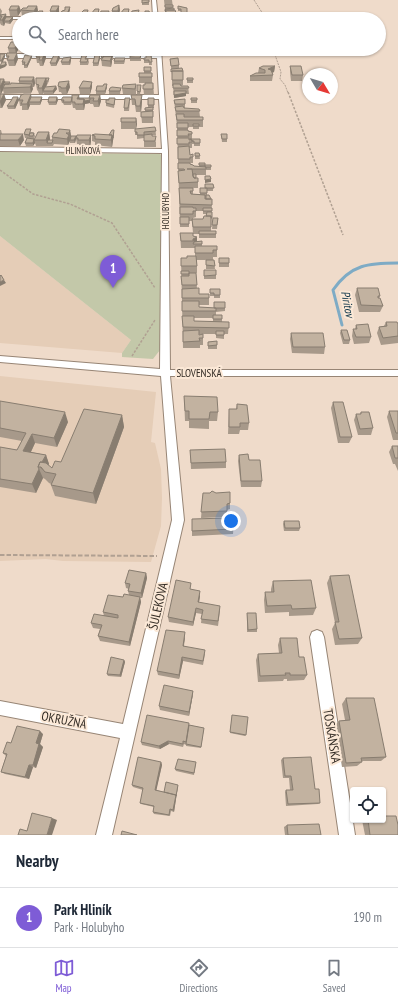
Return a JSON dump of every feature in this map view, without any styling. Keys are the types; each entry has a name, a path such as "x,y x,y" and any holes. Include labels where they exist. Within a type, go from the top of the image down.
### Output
{"street":[{"path":"154,0 155,12"},
{"path":"0,18 12,18"},
{"path":"0,38 12,38"},
{"path":"0,56 12,56"},
{"name":"HOLUBYHO","path":"159,56 165,151 164,359 166,372"},
{"path":"0,97 162,97"},
{"name":"HLINÍKOVÁ","path":"0,150 165,151"},
{"name":"SLOVENSKÁ","path":"0,359 166,372 398,373"},
{"name":"ŠULEKOVA","path":"104,835 178,520 166,372"},
{"name":"TOSKÁNSKA","path":"317,636 347,835"},
{"name":"OKRUŽNÁ","path":"0,708 128,732"}],"path":[{"path":"254,0 262,12"},
{"path":"275,56 280,72 280,79 285,85 343,235"},
{"path":"0,170 32,194 70,204 112,223 158,293"},
{"path":"132,356 157,317"},
{"path":"0,555 169,556"}],"shaded area":[{"path":"0,236 131,340 122,353 0,343"},
{"path":"0,376 156,392 151,442 155,443 161,469 162,498 161,526 151,562 63,561 46,559 0,561"}],"green space":[{"path":"0,152 160,154 162,156 160,350 153,359 122,357 122,353 131,340 0,236"}],"building":[{"path":"142,0 149,0 149,2 142,3"},
{"path":"119,5 118,11 112,11 113,8"},
{"path":"165,5 173,5 173,7 165,7"},
{"path":"11,6 19,6 17,10 9,10"},
{"path":"28,6 37,6 34,11 21,10 23,8 27,8"},
{"path":"52,6 59,6 56,11 50,11"},
{"path":"178,6 187,8 187,12 181,12 181,9 178,9"},
{"path":"65,7 70,7 68,12 61,12 65,10"},
{"path":"174,8 174,10 165,9"},
{"path":"95,9 99,9 98,12 93,12"},
{"path":"124,9 129,9 128,12 122,12"},
{"path":"139,10 138,12 132,11"},
{"path":"165,10 175,10 176,12 166,12"},
{"path":"6,14 2,20 0,20 2,16 0,15"},
{"path":"6,17 12,17 9,21 4,21"},
{"path":"11,42 12,42 12,48 8,48"},
{"path":"7,53 12,53 12,56 16,56 14,60 7,60 9,56 6,56"},
{"path":"0,54 5,54 1,61 0,61"},
{"path":"25,56 32,56 27,65 24,65 25,62 22,62"},
{"path":"44,56 42,60 39,60 40,57 36,57"},
{"path":"54,56 59,56 56,63 50,63"},
{"path":"82,56 86,56 85,59 88,59 87,62 80,62"},
{"path":"95,56 100,56 98,63 93,63"},
{"path":"104,56 112,56 110,61 101,60"},
{"path":"130,56 141,56 140,58 130,58"},
{"path":"146,56 151,56 152,62 149,62 149,60 144,60 144,58 146,58"},
{"path":"71,57 69,62 61,62 63,58"},
{"path":"115,58 125,58 124,61 114,61"},
{"path":"178,58 179,65 171,66 170,59"},
{"path":"2,62 6,62 5,65 0,66"},
{"path":"263,66 275,66 268,69 271,70 273,75 250,76 256,73 265,73 265,70 259,68"},
{"path":"290,66 301,66 302,75 292,75"},
{"path":"144,67 151,67 151,71 144,71"},
{"path":"182,68 183,71 171,72 171,69"},
{"path":"172,71 183,71 183,80 172,80"},
{"path":"139,73 152,73 152,77 139,77"},
{"path":"20,77 34,77 32,81 19,81"},
{"path":"36,78 46,78 42,88 38,88 39,85 36,84"},
{"path":"187,78 193,78 193,80 187,80"},
{"path":"0,79 4,79 0,87"},
{"path":"69,81 66,88 61,88 58,86 59,82"},
{"path":"83,81 92,82 90,88 79,88"},
{"path":"5,82 10,82 9,84 3,85"},
{"path":"145,83 153,83 153,89 143,89 143,85 145,85"},
{"path":"5,84 32,84 30,87 3,88"},
{"path":"104,84 107,84 105,91 96,91 97,86 103,86"},
{"path":"136,84 135,89 122,88 123,85"},
{"path":"173,84 188,86 189,88 173,88"},
{"path":"137,85 141,85 140,92 137,91"},
{"path":"56,86 53,91 43,91 45,87"},
{"path":"112,87 121,88 120,91 109,91"},
{"path":"174,91 186,91 186,93 174,95"},
{"path":"0,94 4,94 0,102"},
{"path":"31,94 27,104 21,104 23,100 19,100 21,95"},
{"path":"72,95 79,95 77,99 84,99 83,104 75,104 75,102 72,102"},
{"path":"90,95 100,95 98,101 93,101 94,98 89,98"},
{"path":"131,95 142,95 140,106 136,106 135,99 132,99"},
{"path":"13,97 18,97 14,106 7,106 11,101"},
{"path":"31,97 42,97 40,102 29,102"},
{"path":"49,97 57,97 56,102 48,102"},
{"path":"63,97 72,97 71,102 63,102 64,100 61,100"},
{"path":"79,98 90,98 90,100 85,101 84,99"},
{"path":"109,98 115,98 114,105 106,103 106,100 109,100"},
{"path":"125,98 130,98 128,108 124,108"},
{"path":"148,98 154,98 154,105 148,105"},
{"path":"191,98 197,98 197,100 191,100"},
{"path":"185,99 185,104 175,104 174,100"},
{"path":"183,106 184,108 199,109 200,111 176,111 175,107"},
{"path":"153,107 153,110 145,110 145,108"},
{"path":"153,111 153,117 141,117 141,112"},
{"path":"176,114 184,114 184,117 203,117 203,120 177,120"},
{"path":"121,118 136,118 136,122 121,122"},
{"path":"177,123 188,123 188,128 177,128"},
{"path":"193,124 199,124 199,126 193,126"},
{"path":"155,127 156,131 144,132 144,135 137,135 137,132 135,132 135,129"},
{"path":"26,129 31,129 29,135 24,134"},
{"path":"59,129 70,130 69,133 66,133 69,135 67,139 52,137"},
{"path":"112,130 114,130 113,138 112,135 109,135"},
{"path":"177,130 188,130 192,132 192,134 188,134 189,136 177,136"},
{"path":"38,132 49,132 46,140 34,140"},
{"path":"30,133 34,133 33,136 29,136"},
{"path":"0,134 23,134 18,140 0,140"},
{"path":"152,134 152,136 156,136 155,141 144,141 144,135"},
{"path":"221,134 227,134 227,139 222,139"},
{"path":"77,135 91,135 89,140 78,140 78,138 76,138"},
{"path":"92,135 112,135 111,140 95,139 95,136"},
{"path":"71,136 76,136 74,140 70,140"},
{"path":"27,138 34,139 33,143 25,143"},
{"path":"177,138 189,138 192,142 189,142 189,144 177,144"},
{"path":"190,139 200,139 200,143 194,143 194,141"},
{"path":"48,140 53,140 52,143 47,143"},
{"path":"189,146 190,155 193,154 193,157 190,157 190,159 178,159 178,147"},
{"path":"195,153 199,153 200,156 195,156"},
{"path":"178,163 190,163 194,166 206,167 206,169 192,169 193,176 194,178 198,178 198,182 179,183 178,171 185,170 178,169"},
{"path":"199,163 205,163 205,165 199,165"},
{"path":"205,165 211,165 211,167 205,167"},
{"path":"193,174 196,174 196,178 194,178"},
{"path":"205,176 210,176 211,179 205,180"},
{"path":"205,184 213,184 214,188 205,188"},
{"path":"179,188 193,188 193,191 190,191 191,194 205,195 205,199 212,199 212,205 180,204"},
{"path":"200,188 207,188 207,193 200,193"},
{"path":"206,195 209,195 211,199 206,199"},
{"path":"180,207 193,207 196,208 196,211 193,211 193,214 180,214"},
{"path":"203,208 212,208 212,211 203,211"},
{"path":"207,212 212,212 212,218 211,216 206,216"},
{"path":"204,216 211,216 211,227 193,227 192,219 203,219"},
{"path":"180,217 189,217 189,224 180,224"},
{"path":"213,218 218,218 217,225 212,225"},
{"path":"199,231 216,231 216,234 199,234"},
{"path":"180,233 193,233 193,236 197,237 193,239 193,241 181,241"},
{"path":"202,241 202,244 193,244 194,242"},
{"path":"195,246 217,246 217,250 213,250 213,253 195,253"},
{"path":"187,256 196,256 197,266 181,266 181,258 187,258"},
{"path":"219,258 229,258 229,263 219,263"},
{"path":"206,260 214,260 215,266 206,265"},
{"path":"204,270 216,270 216,275 204,276"},
{"path":"181,271 189,271 189,274 181,274"},
{"path":"189,273 196,273 197,285 182,285 181,276 189,276"},
{"path":"1,275 4,280 0,282 0,276"},
{"path":"199,288 199,294 209,294 209,298 182,298 182,289"},
{"path":"357,288 378,288 380,296 378,296 378,298 380,298 383,306 361,305"},
{"path":"210,289 220,289 220,295 210,293"},
{"path":"182,301 199,301 199,307 216,308 216,311 182,311"},
{"path":"214,302 225,302 225,308 214,308"},
{"path":"213,315 222,315 222,319 213,319"},
{"path":"182,316 194,316 194,321 229,322 229,328 183,327"},
{"path":"386,322 397,322 398,336 383,338 379,327 387,326"},
{"path":"368,324 371,337 356,337 353,329 357,329 356,325"},
{"path":"199,330 199,335 203,334 203,338 199,338 200,341 183,342 183,331"},
{"path":"341,330 347,330 350,340 344,340"},
{"path":"216,331 224,331 224,335 216,335"},
{"path":"291,333 323,333 325,347 293,347"},
{"path":"217,341 217,345 208,346 208,342"},
{"path":"184,396 217,397 218,412 210,412 209,419 189,419 189,411 185,411"},
{"path":"0,401 65,412 54,438 32,434 23,451 46,455 42,462 40,462 38,467 39,469 32,484 0,479 0,447 17,450 26,433 0,428"},
{"path":"333,402 343,402 352,437 340,437"},
{"path":"237,404 247,405 249,423 240,423 240,427 229,427 229,409 237,409"},
{"path":"84,409 122,415 93,493 51,485 56,474 45,472 41,467 38,467 40,462 46,463 52,468 55,461 61,462"},
{"path":"389,411 398,411 398,433 396,433"},
{"path":"361,412 369,412 373,428 360,429 356,414 361,414"},
{"path":"392,446 398,446 398,458 395,458"},
{"path":"225,449 226,462 191,463 190,450"},
{"path":"248,454 249,460 260,460 262,481 241,481 239,455"},
{"path":"212,491 216,493 230,492 230,503 227,504 227,511 201,512 203,493 210,493"},
{"path":"227,518 227,522 234,521 233,529 192,531 192,519"},
{"path":"284,521 299,521 300,528 285,528"},
{"path":"129,570 146,573 141,593 128,591 130,584 125,583"},
{"path":"349,575 362,638 339,639 335,622 339,622 330,576"},
{"path":"176,580 191,583 190,589 200,591 198,602 220,606 218,621 201,619 203,610 196,608 193,622 168,617"},
{"path":"311,580 316,608 292,609 291,605 267,606 265,592 274,592 273,581"},
{"path":"124,594 140,597 129,642 98,636 102,625 91,623 94,614 118,618 118,615 103,612 108,595 123,597"},
{"path":"247,613 256,613 257,629 248,630"},
{"path":"166,630 185,632 183,646 205,650 203,661 182,657 179,675 157,671"},
{"path":"280,638 297,638 299,657 304,657 307,675 290,675 290,673 285,673 286,675 260,676 258,654 282,653"},
{"path":"111,657 124,660 120,675 107,674"},
{"path":"164,685 193,691 189,712 159,706"},
{"path":"346,698 374,698 386,757 361,758 362,762 346,763 339,721 350,720"},
{"path":"147,715 189,723 186,742 183,741 183,744 168,741 159,746 141,742"},
{"path":"232,715 248,717 246,735 230,732"},
{"path":"189,725 204,728 201,747 186,744"},
{"path":"17,726 40,731 36,743 39,744 33,765 29,765 25,777 1,772 7,754 3,753 7,742 11,743"},
{"path":"138,757 161,762 155,790 176,795 173,810 170,809 169,815 153,812 154,806 140,803 143,788 132,785"},
{"path":"311,757 315,789 319,789 320,803 288,804 286,790 293,790 291,776 285,776 283,758"},
{"path":"178,759 196,762 194,773 175,769"},
{"path":"166,782 178,785 176,796 164,792"},
{"path":"32,813 52,818 47,835 18,835 20,829 27,831"},
{"path":"386,816 396,816 398,835 370,835 368,823 386,823"},
{"path":"319,824 321,835 288,835 287,825"},
{"path":"122,831 137,835 121,835"}],"waterway":[{"name":"Piritov","path":"342,325 333,290 340,281 354,270 361,267 398,263"}],"place":[{"name":"Park Hliník","path":"113,288"}]}
